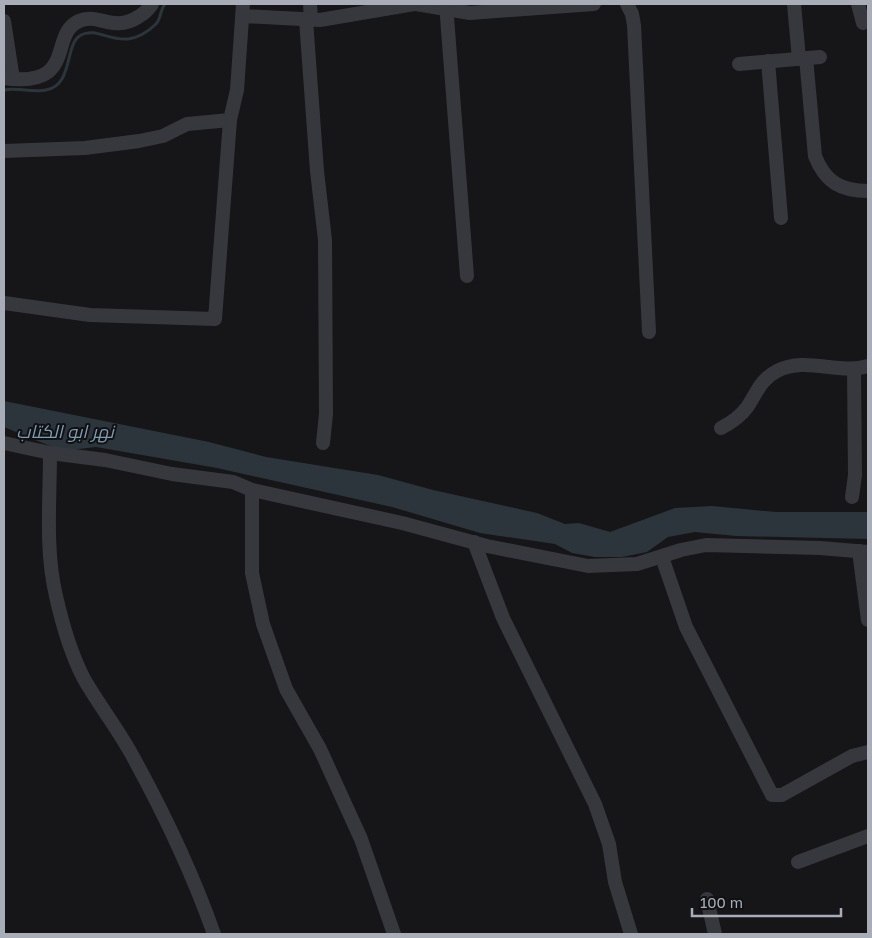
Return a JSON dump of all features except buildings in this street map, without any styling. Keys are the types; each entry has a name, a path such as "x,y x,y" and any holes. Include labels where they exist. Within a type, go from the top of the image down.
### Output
{"street":[{"path":"4,25 8,79 36,78 51,70 58,61 71,27 80,21 88,19 125,24 148,10 152,4"},
{"path":"310,4 308,20 317,171 325,240 326,414 323,443"},
{"path":"4,303 90,315 214,319 230,120 237,90 243,10 308,20 345,17 390,6 415,4 447,7 478,13 594,4"},
{"path":"627,4 632,14 634,25 650,332"},
{"path":"794,4 808,58 815,156 819,167 834,185 846,189 868,191"},
{"path":"858,4 864,23"},
{"path":"447,7 467,276"},
{"path":"739,64 808,58"},
{"path":"768,61 781,218"},
{"path":"4,151 86,148 139,142 163,136 187,124 230,120"},
{"path":"721,428 744,411 763,381 783,368 799,365 854,369 868,366"},
{"path":"852,497 855,475 854,369"},
{"path":"4,443 50,453 105,460 172,474 234,482 252,490 402,523 474,542 588,566 620,566 662,557 681,550 706,546 863,552 868,620"},
{"path":"50,453 50,548 53,582 72,648 84,679 131,753 165,815 214,934"},
{"path":"252,490 252,573 263,624 286,689 320,749 361,839 394,934"},
{"path":"474,542 503,618 595,804 609,844 615,882 631,934"},
{"path":"662,557 686,627 772,795 782,795 852,756 868,752"},
{"path":"798,862 868,836"},
{"path":"707,899 715,934"}],"water":[{"name":"نهر ابو الكتاب","path":"4,401 209,442 266,457 378,475 433,490 537,513 565,524 579,523 610,532 675,508 712,506 776,512 868,512 868,539 736,536 695,532 668,537 647,552 622,557 595,557 572,553 555,544 480,533 392,507 217,468 96,447 62,451 4,427"}],"waterway":[{"path":"4,90 41,91 55,87 61,81 72,47 81,35 96,33 113,38 133,38 156,24 165,4"}]}
